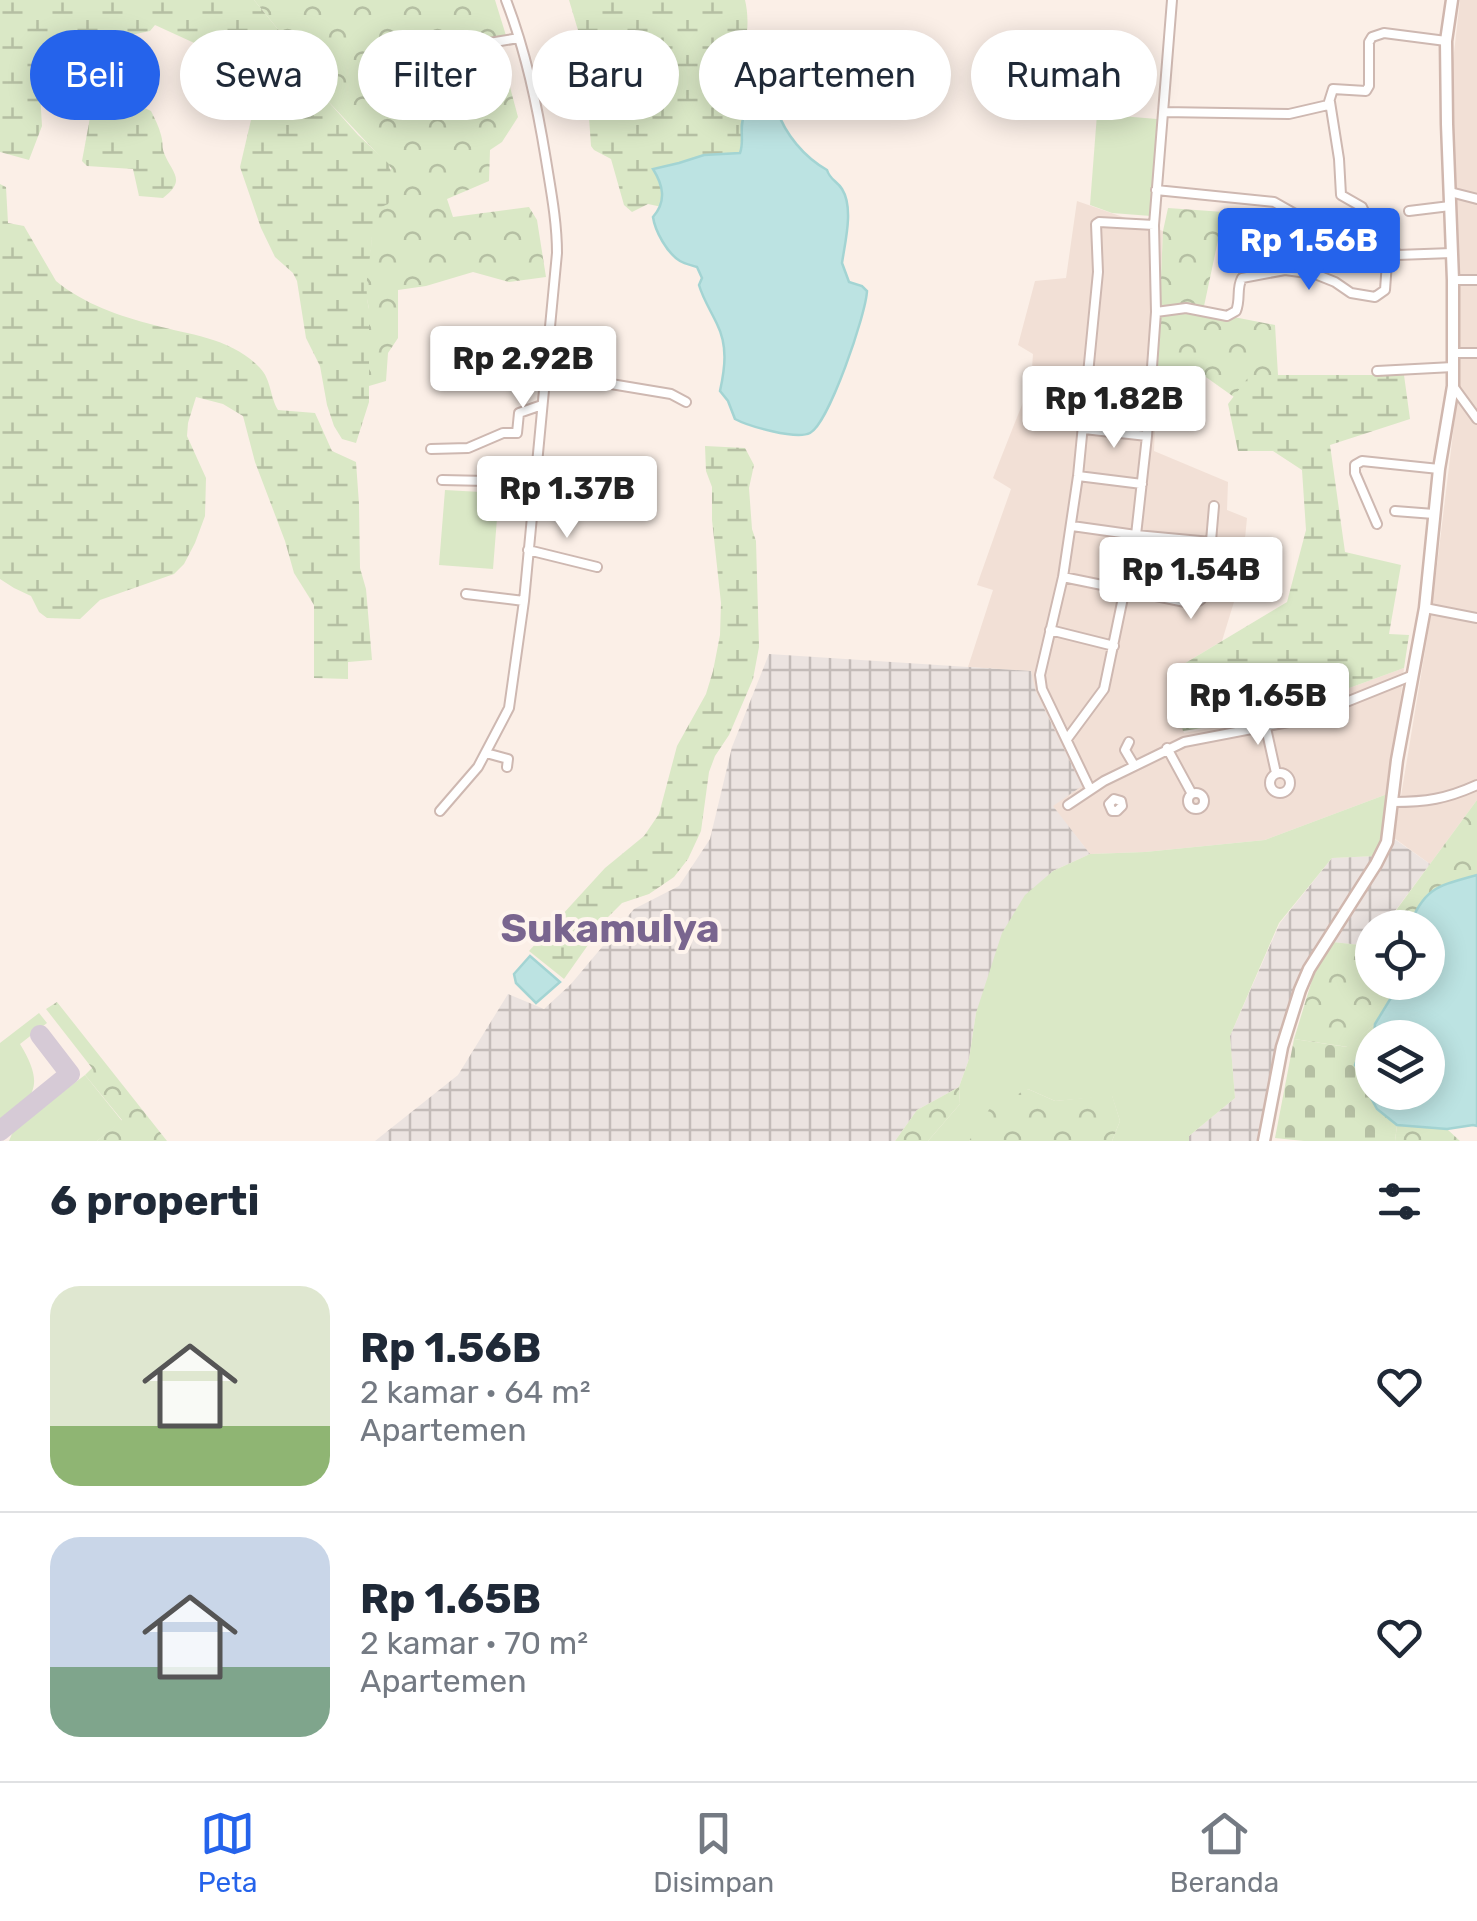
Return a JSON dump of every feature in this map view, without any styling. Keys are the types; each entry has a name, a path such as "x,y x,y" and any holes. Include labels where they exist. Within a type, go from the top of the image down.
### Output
{"main road":[{"path":"1264,1141 1282,1047 1300,990 1387,842 1425,608 1452,386 1446,41 1452,0"}],"street":[{"path":"440,811 478,766 509,708 524,601 557,253 557,224 531,74 506,0"},
{"path":"1068,739 1102,694 1136,536 1156,312 1154,225 1172,0"},
{"path":"1397,255 1388,239 1372,228 1362,207 1341,195 1330,102 1333,89 1366,90 1369,42 1377,34 1446,41"},
{"path":"512,39 519,38"},
{"path":"1163,112 1289,114 1321,108 1330,102"},
{"path":"1156,190 1274,202 1334,236 1340,248 1353,248 1372,228"},
{"path":"1450,192 1477,198"},
{"path":"1409,210 1450,206"},
{"path":"1090,789 1040,683 1072,526 1084,429 1098,272 1096,224 1154,225"},
{"path":"1156,312 1186,308 1227,316 1236,311 1240,302 1238,286 1242,278 1285,270 1315,274 1352,293 1375,297 1384,290 1387,262 1397,255 1452,253"},
{"path":"1453,280 1477,280"},
{"path":"1454,353 1477,353"},
{"path":"1378,371 1453,367"},
{"path":"545,376 574,384 605,383 671,394 686,402"},
{"path":"1452,386 1477,419"},
{"path":"431,449 468,448 503,434 517,433 519,413 542,405"},
{"path":"1084,429 1147,436"},
{"path":"1377,524 1355,473 1356,465 1362,461 1439,469"},
{"path":"1078,476 1142,484"},
{"path":"442,480 535,482"},
{"path":"1063,577 1190,604 1198,602 1207,588 1214,506"},
{"path":"1395,511 1434,514"},
{"path":"1072,526 1211,542"},
{"path":"528,550 597,567"},
{"path":"466,594 524,601"},
{"path":"1425,608 1477,618"},
{"path":"1050,630 1114,646"},
{"path":"1068,806 1104,780 1168,748 1202,737 1266,728 1322,713 1411,676"},
{"path":"1266,728 1276,774"},
{"path":"1129,742 1125,750 1134,765"},
{"path":"1168,748 1192,794"},
{"path":"486,753 508,760 507,767"},
{"path":"1104,780 1114,799"},
{"path":"1393,802 1426,802 1454,796 1477,785"}],"shaded area":[{"path":"1460,0 1477,0 1477,800 1430,864 1394,838 1431,615 1459,384 1451,79"},
{"path":"1077,201 1163,231 1154,451 1228,482 1227,510 1247,518 1241,579 1222,641 1167,674 1184,733 1270,717 1404,668 1390,793 1265,840 1090,854 1052,806 1031,671 968,667 993,590 977,585 1011,489 993,478 1031,382 1033,354 1018,345 1035,281 1066,278"},
{"path":"769,654 1031,671 1036,692 1082,786 1053,806 1090,854 1053,871 976,1013 969,1059 959,1087 917,1110 895,1141 375,1141 458,1075 508,994 544,1009 571,984 634,909 679,886 710,839 732,747"},
{"path":"1393,838 1430,864 1396,910 1355,910 1355,944 1324,941 1282,1037 1262,1141 1189,1141 1189,1136 1235,1098 1230,1036 1280,923 1332,858 1377,856"}],"green space":[{"path":"0,0 254,0 279,30 180,30 180,36 155,25 151,30 30,30 30,120 42,120 42,126 29,160 0,152"},
{"path":"254,0 495,0 504,30 358,30 358,120 512,120 512,95 518,117 502,142 490,150 489,181 447,199 453,217 529,207 537,220 546,277 509,282 473,272 398,290 398,338 388,353 386,381 369,386 366,275 372,224 391,168 338,112 338,30 279,30"},
{"path":"569,0 745,0 747,30 699,30 699,120 743,120 740,153 654,168 660,180 662,207 648,204 632,212 624,205 611,159 591,146 589,120 679,120 679,30 578,30"},
{"path":"338,112 389,164 392,197 379,208 373,229 367,286 369,402 356,443 342,439 334,426 320,366 306,338 297,281 275,257 240,167 251,120 338,120"},
{"path":"90,120 155,120 176,181 163,198 139,196 133,169 87,166 82,161"},
{"path":"1097,120 1157,120 1151,216 1112,213 1090,205"},
{"path":"0,184 6,187 8,223 24,226 56,281 90,303 115,313 237,350 264,372 278,410 315,413 332,451 356,462 360,568 366,589 372,660 348,662 348,679 314,678 314,605 294,573 243,416 223,404 196,397 188,423 187,436 206,478 205,516 184,564 174,574 100,600 80,619 47,618 31,596 0,579"},
{"path":"1168,208 1224,212 1203,311 1275,325 1278,375 1250,376 1234,397 1203,375 1157,367 1163,231"},
{"path":"1250,375 1404,375 1410,419 1330,445 1345,552 1401,565 1389,634 1409,635 1404,668 1270,717 1183,731 1167,674 1287,602 1306,530 1302,470 1273,451 1238,451 1228,404"},
{"path":"705,446 745,448 754,465 749,488 756,541 759,647 753,679 709,772 701,831 688,859 674,877 649,894 622,903 564,979 529,951 605,868 644,836 659,814 677,746 706,694 713,671 721,603"},
{"path":"445,490 499,493 493,569 439,565"},
{"path":"1390,793 1377,856 1332,858 1279,923 1230,1036 1235,1098 1189,1136 1189,1141 1112,1141 1120,1121 1112,1096 1055,1101 1028,1089 969,1141 928,1141 960,1104 959,1087 969,1059 976,1013 1002,933 1025,895 1053,871 1090,854 1265,840"},
{"path":"1477,800 1477,875 1434,890 1418,910 1396,910"},
{"path":"1324,941 1355,944 1355,1000 1390,1000 1377,1020 1355,1020 1355,1041 1348,1047 1294,1039"},
{"path":"57,1002 167,1141 97,1141 122,1120 85,1075 92,1068 46,1009"},
{"path":"39,1013 47,1023 20,1044 32,1069 33,1088 23,1104 0,1120 0,1043"},
{"path":"1294,1039 1347,1047 1355,1040 1355,1110 1378,1110 1397,1125 1395,1141 1275,1138"},
{"path":"85,1075 122,1121 97,1141 9,1141 14,1129"},
{"path":"959,1087 960,1104 928,1141 895,1141 917,1110"},
{"path":"1028,1089 1055,1101 1112,1095 1120,1121 1112,1141 969,1141 990,1108"},
{"path":"1397,1125 1447,1129 1460,1141 1395,1141"}],"water":[{"path":"781,120 796,144 827,170 842,189 848,215 842,263 849,282 867,291 854,343 836,390 818,425 803,435 772,431 735,419 720,391 723,341 699,285 702,278 697,267 671,253 653,217 662,193 653,169 704,155 740,153 742,123"},
{"path":"1477,875 1477,1126 1447,1129 1397,1125 1378,1110 1445,1110 1445,1020 1377,1020 1390,1000 1445,1000 1445,910 1417,910 1427,896 1442,886"},
{"path":"530,956 560,982 536,1003 516,983 514,974"}],"taxiway":[{"path":"0,1131 70,1074 40,1035"}],"district":[{"name":"Sukamulya","path":"610,928"}]}
